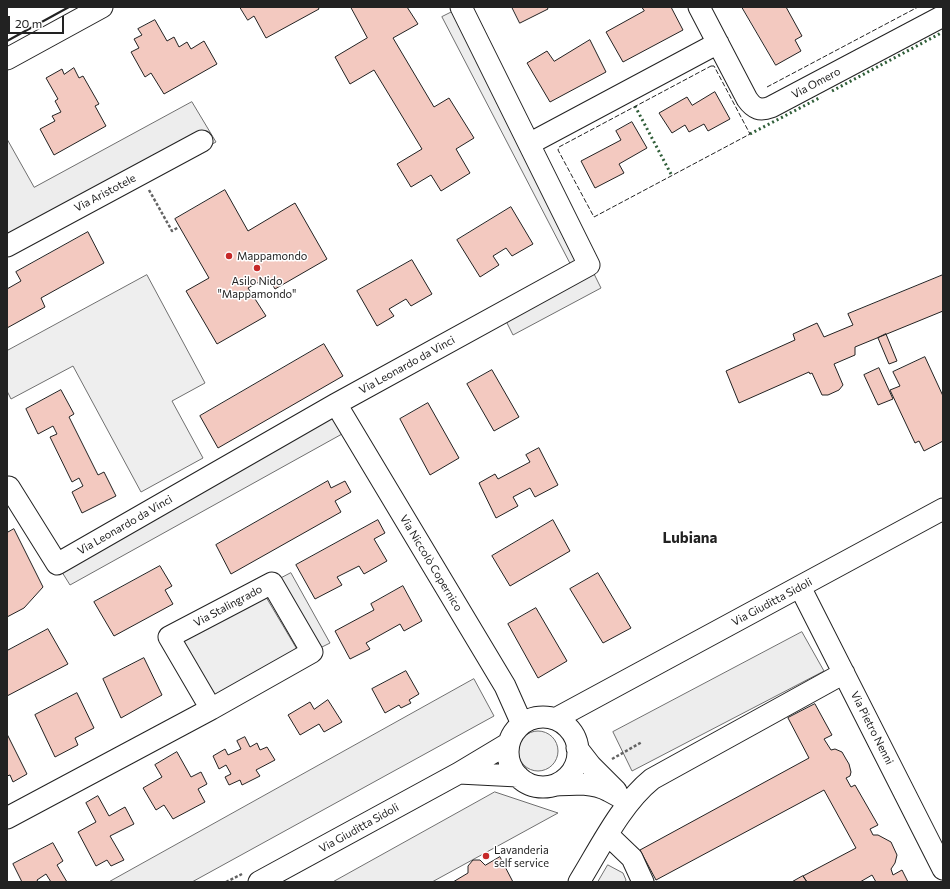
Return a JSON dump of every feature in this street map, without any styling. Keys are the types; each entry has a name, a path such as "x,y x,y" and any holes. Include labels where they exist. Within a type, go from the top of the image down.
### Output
{"street":[{"path":"7,59 102,7"},
{"name":"Via Leonardo da Vinci","path":"7,488 9,487 58,564 336,404 590,265 462,7"},
{"name":"Via Omero","path":"699,7 751,105 756,109 764,109 778,104 943,16"},
{"path":"530,144 718,43"},
{"name":"Via Aristotele","path":"7,246 202,141"},
{"name":"Via Niccolò Copernico","path":"336,404 505,686 522,724"},
{"name":"Via Giuditta Sidoli","path":"259,882 459,773 509,743 514,733 522,724 532,719 543,717 555,719 943,509"},
{"name":"Via Stalingrado","path":"7,818 211,709 312,652 272,583 169,637 211,709"},
{"name":"Via Pietro Nenni","path":"800,587 943,868"},
{"path":"578,882 628,802 640,788 652,779 844,673"},
{"name":"Via Giuditta Sidoli","path":"555,784 570,774 577,757 575,741 600,695"},
{"path":"555,719 564,725 591,766 628,802"},
{"path":"509,743 508,755 511,767 518,776 526,782 535,786 545,787 555,784 578,784 592,786 608,790 628,802"},
{"path":"459,773 518,776"},
{"path":"608,835 632,858 641,880"}],"path":[{"path":"140,174 172,231 179,227"}],"shaded area":[{"path":"462,7 601,288 513,335 502,313 575,273 442,17"},
{"path":"192,102 216,142 7,255 7,139 34,187"},
{"path":"147,275 205,383 172,401 203,458 141,492 73,366 11,399 7,391 7,351"},
{"path":"336,404 351,429 70,585 57,564"},
{"path":"291,573 330,643 312,652 272,583"},
{"path":"266,597 298,651 213,696 182,642"},
{"path":"802,632 824,671 632,771 613,732"},
{"path":"474,679 494,716 192,882 109,882"},
{"path":"542,731 549,734 555,740 558,751 557,759 549,768 542,771 534,771 527,768 519,759 518,747 521,740 530,732"},
{"path":"495,792 558,813 432,882 333,882"},
{"path":"608,865 623,873 626,880 625,882 598,882"}],"building":[{"path":"240,7 318,7 319,9 266,38 254,16 248,20"},
{"path":"351,7 407,7 418,24 393,38 434,107 449,98 474,138 456,149 470,173 441,191 431,175 411,187 397,164 422,149 374,70 350,84 335,57 367,38"},
{"path":"512,7 547,7 548,9 520,23"},
{"path":"642,7 671,7 683,30 623,62 606,32 644,11"},
{"path":"742,7 786,7 802,36 795,40 801,51 776,65"},
{"path":"155,20 167,41 174,37 179,47 187,42 191,49 204,41 217,64 164,94 151,73 145,77 131,52 139,48 134,39 142,35 138,29"},
{"path":"590,40 606,72 550,102 527,63 547,51 554,61"},
{"path":"74,68 79,78 83,76 99,104 95,106 106,126 54,155 40,129 55,121 52,116 61,112 55,101 58,99 46,78 62,69 64,74"},
{"path":"715,92 730,119 708,131 704,124 689,132 685,125 672,133 659,113 687,97 692,105"},
{"path":"632,122 647,148 619,164 624,173 595,188 581,161 621,140 616,131"},
{"name":"Asilo Nido \"Mappamondo\"","path":"225,190 248,231 295,203 327,259 275,289 268,277 248,288 266,316 217,344 186,291 209,278 175,219"},
{"path":"511,207 533,244 512,256 506,248 493,256 499,265 480,277 457,240"},
{"path":"88,232 104,263 41,298 45,307 7,328 7,289 21,281 16,272"},
{"path":"412,260 432,294 411,306 406,299 389,309 394,316 377,326 357,291"},
{"path":"943,275 943,311 855,347 855,355 834,364 843,385 839,390 828,395 822,395 812,373 810,374 809,372 739,403 726,371 795,340 793,334 817,323 824,337 853,325 848,314"},
{"path":"886,334 897,361 889,364 878,338"},
{"path":"324,344 343,376 218,448 200,416"},
{"path":"925,357 943,396 943,441 924,451 919,441 915,443 890,390 900,386 893,372"},
{"path":"879,368 893,399 878,405 864,375"},
{"path":"492,370 519,417 494,431 467,384"},
{"path":"61,390 74,414 69,417 98,475 104,472 116,496 82,513 72,492 83,486 79,478 72,482 50,437 57,434 53,426 38,434 26,409"},
{"path":"428,403 459,458 430,475 400,419"},
{"path":"539,448 558,485 535,497 530,488 513,497 518,506 496,518 479,483 495,474 498,479 530,462 526,455"},
{"path":"328,481 331,488 345,481 351,492 335,501 341,512 231,574 216,545"},
{"path":"378,520 385,533 374,539 387,561 364,574 359,566 337,577 342,585 315,599 296,565"},
{"path":"553,520 570,551 510,586 492,556"},
{"path":"14,529 43,587 24,608 7,617 7,533"},
{"path":"160,566 172,586 165,590 173,604 114,636 94,602"},
{"path":"598,573 631,628 603,643 570,589"},
{"path":"403,586 422,621 404,631 400,624 366,643 370,649 350,659 335,631 374,610 371,604"},
{"path":"536,608 567,661 538,678 508,624"},
{"path":"48,629 68,664 7,696 7,651"},
{"path":"144,658 162,695 121,718 103,679"},
{"path":"406,671 419,694 409,700 411,703 401,708 399,705 385,713 372,689"},
{"path":"77,693 94,728 75,738 78,745 55,757 35,715"},
{"path":"328,700 342,722 324,732 319,724 300,735 288,715 310,702 314,709"},
{"path":"815,704 832,735 824,739 831,750 835,749 842,752 849,764 851,772 850,776 846,778 851,787 855,785 878,825 870,829 873,835 878,835 891,842 897,855 895,863 891,869 893,875 902,870 908,882 876,882 872,875 860,882 807,882 803,876 856,848 824,790 656,880 640,850 809,758 788,718"},
{"path":"7,734 27,774 13,782 10,775 7,776"},
{"path":"245,737 250,747 257,743 260,750 267,747 275,760 256,770 260,776 242,785 240,780 229,785 225,777 231,774 226,765 219,769 213,756 225,749 228,755 241,749 237,741"},
{"path":"177,752 191,777 201,772 207,784 198,789 205,802 173,819 164,805 156,810 143,788 162,777 155,765"},
{"path":"98,796 109,816 125,807 134,824 110,836 124,860 111,866 107,860 96,866 78,832 96,822 86,803"},
{"path":"53,843 63,861 57,865 67,882 51,882 46,874 37,880 38,882 22,882 13,864"},
{"path":"500,857 513,882 453,882 468,873 468,866 473,860 480,860 485,865"},
{"path":"803,876 807,882 792,882"}],"hedge":[{"path":"832,91 943,32"},
{"path":"750,134 821,97"},
{"path":"635,106 672,176"}],"fence":[{"path":"767,87 918,7"},
{"path":"711,66 714,66 750,134 594,217 558,150 559,147 711,66"}],"wall":[{"path":"7,41 69,7"}],"place":[{"name":"Mappamondo","path":"229,256"},
{"name":"Asilo Nido \"Mappamondo\"","path":"257,268"},
{"name":"Lavanderia self service","path":"486,856"}],"district":[{"name":"Lubiana","path":"690,538"}]}
